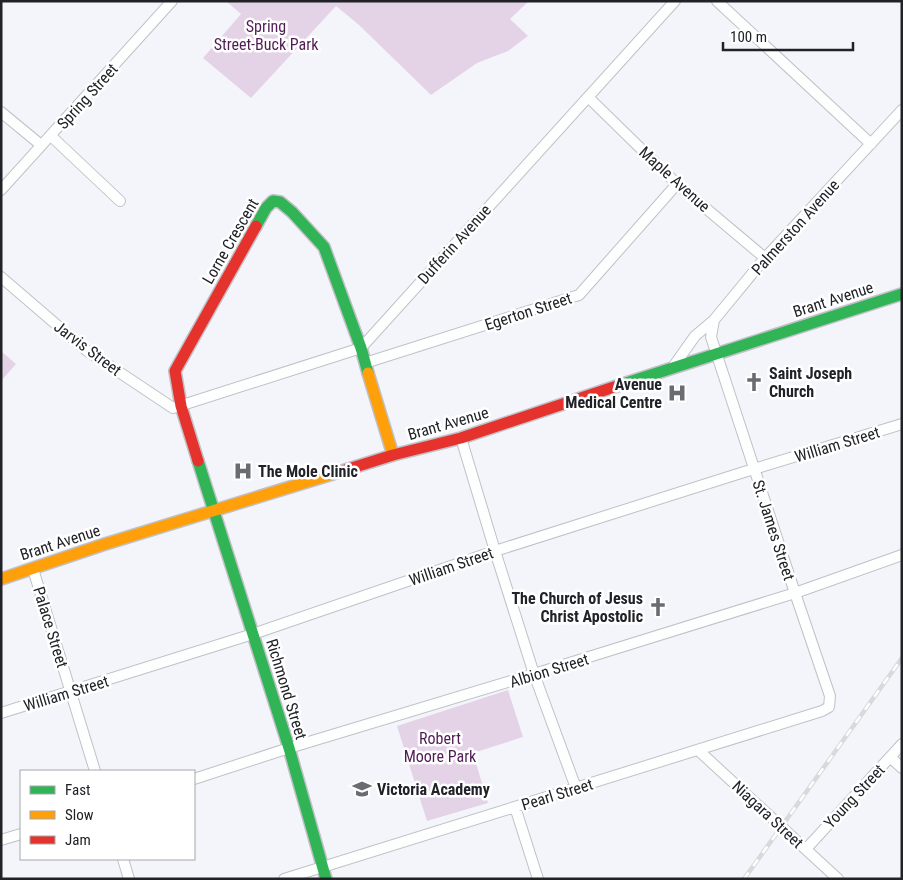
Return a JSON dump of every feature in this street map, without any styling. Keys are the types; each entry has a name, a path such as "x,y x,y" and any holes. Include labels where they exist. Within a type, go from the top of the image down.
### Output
{"street":[{"name":"Spring Street","path":"1,190 172,1"},
{"name":"Dufferin Avenue","path":"181,406 360,348 675,1"},
{"path":"717,1 871,144"},
{"name":"Maple Avenue","path":"588,96 677,184 765,258"},
{"name":"Palmerston Avenue","path":"673,368 695,336 714,320 765,258 902,110"},
{"path":"1,112 41,145"},
{"path":"51,136 120,201"},
{"name":"Egerton Street","path":"365,363 579,294 677,184"},
{"name":"Lorne Crescent","path":"214,510 181,406 175,371 266,208 272,201 280,202 292,212 324,247 365,363 393,455"},
{"name":"Jarvis Street","path":"1,277 86,350 173,408 181,406"},
{"name":"Brant Avenue","path":"1,579 102,545 393,455 462,438 902,294"},
{"path":"714,320 711,337 717,353"},
{"name":"St. James Street","path":"717,353 794,593 830,696 829,707"},
{"name":"William Street","path":"1,713 253,634 495,551 902,424"},
{"path":"462,438 534,674 576,788"},
{"name":"Richmond Street","path":"214,510 288,748 326,879"},
{"name":"Albion Street","path":"195,779 288,748 794,593 902,555"},
{"name":"Palace Street","path":"33,569 95,770"},
{"name":"Pearl Street","path":"284,879 822,711 829,707"},
{"name":"Young Street","path":"806,849 902,744"},
{"name":"Niagara Street","path":"698,750 838,879"},
{"path":"890,757 902,768"},
{"path":"515,807 538,879"},
{"path":"1,840 20,834"},
{"path":"123,860 129,879"}],"green space":[{"name":"Spring Street-Buck Park","path":"226,1 529,1 510,19 528,36 508,51 477,63 431,95 359,25 336,6 251,98 203,58 241,14"},
{"path":"1,351 16,364 1,381"},
{"name":"Robert Moore Park","path":"508,690 523,737 473,753 488,803 427,821 397,726"}],"railway":[{"path":"744,879 902,658"}],"traffic: fast":[{"path":"256,226 266,208 273,201 280,202 292,212 324,247 361,348 368,373"},
{"path":"620,385 902,294"},
{"path":"198,461 289,748 326,879"}],"traffic: slow":[{"path":"368,373 393,455"},
{"path":"1,579 102,545 339,472"}],"traffic: jam":[{"path":"198,461 181,406 175,371 256,226"},
{"path":"339,472 393,455 461,438 620,385"}],"place":[{"name":"Saint Joseph Church","path":"754,382"},
{"name":"Avenue Medical Centre","path":"677,393"},
{"name":"The Mole Clinic","path":"243,471"},
{"name":"The Church of Jesus Christ Apostolic","path":"658,607"},
{"name":"Victoria Academy","path":"362,789"}]}
